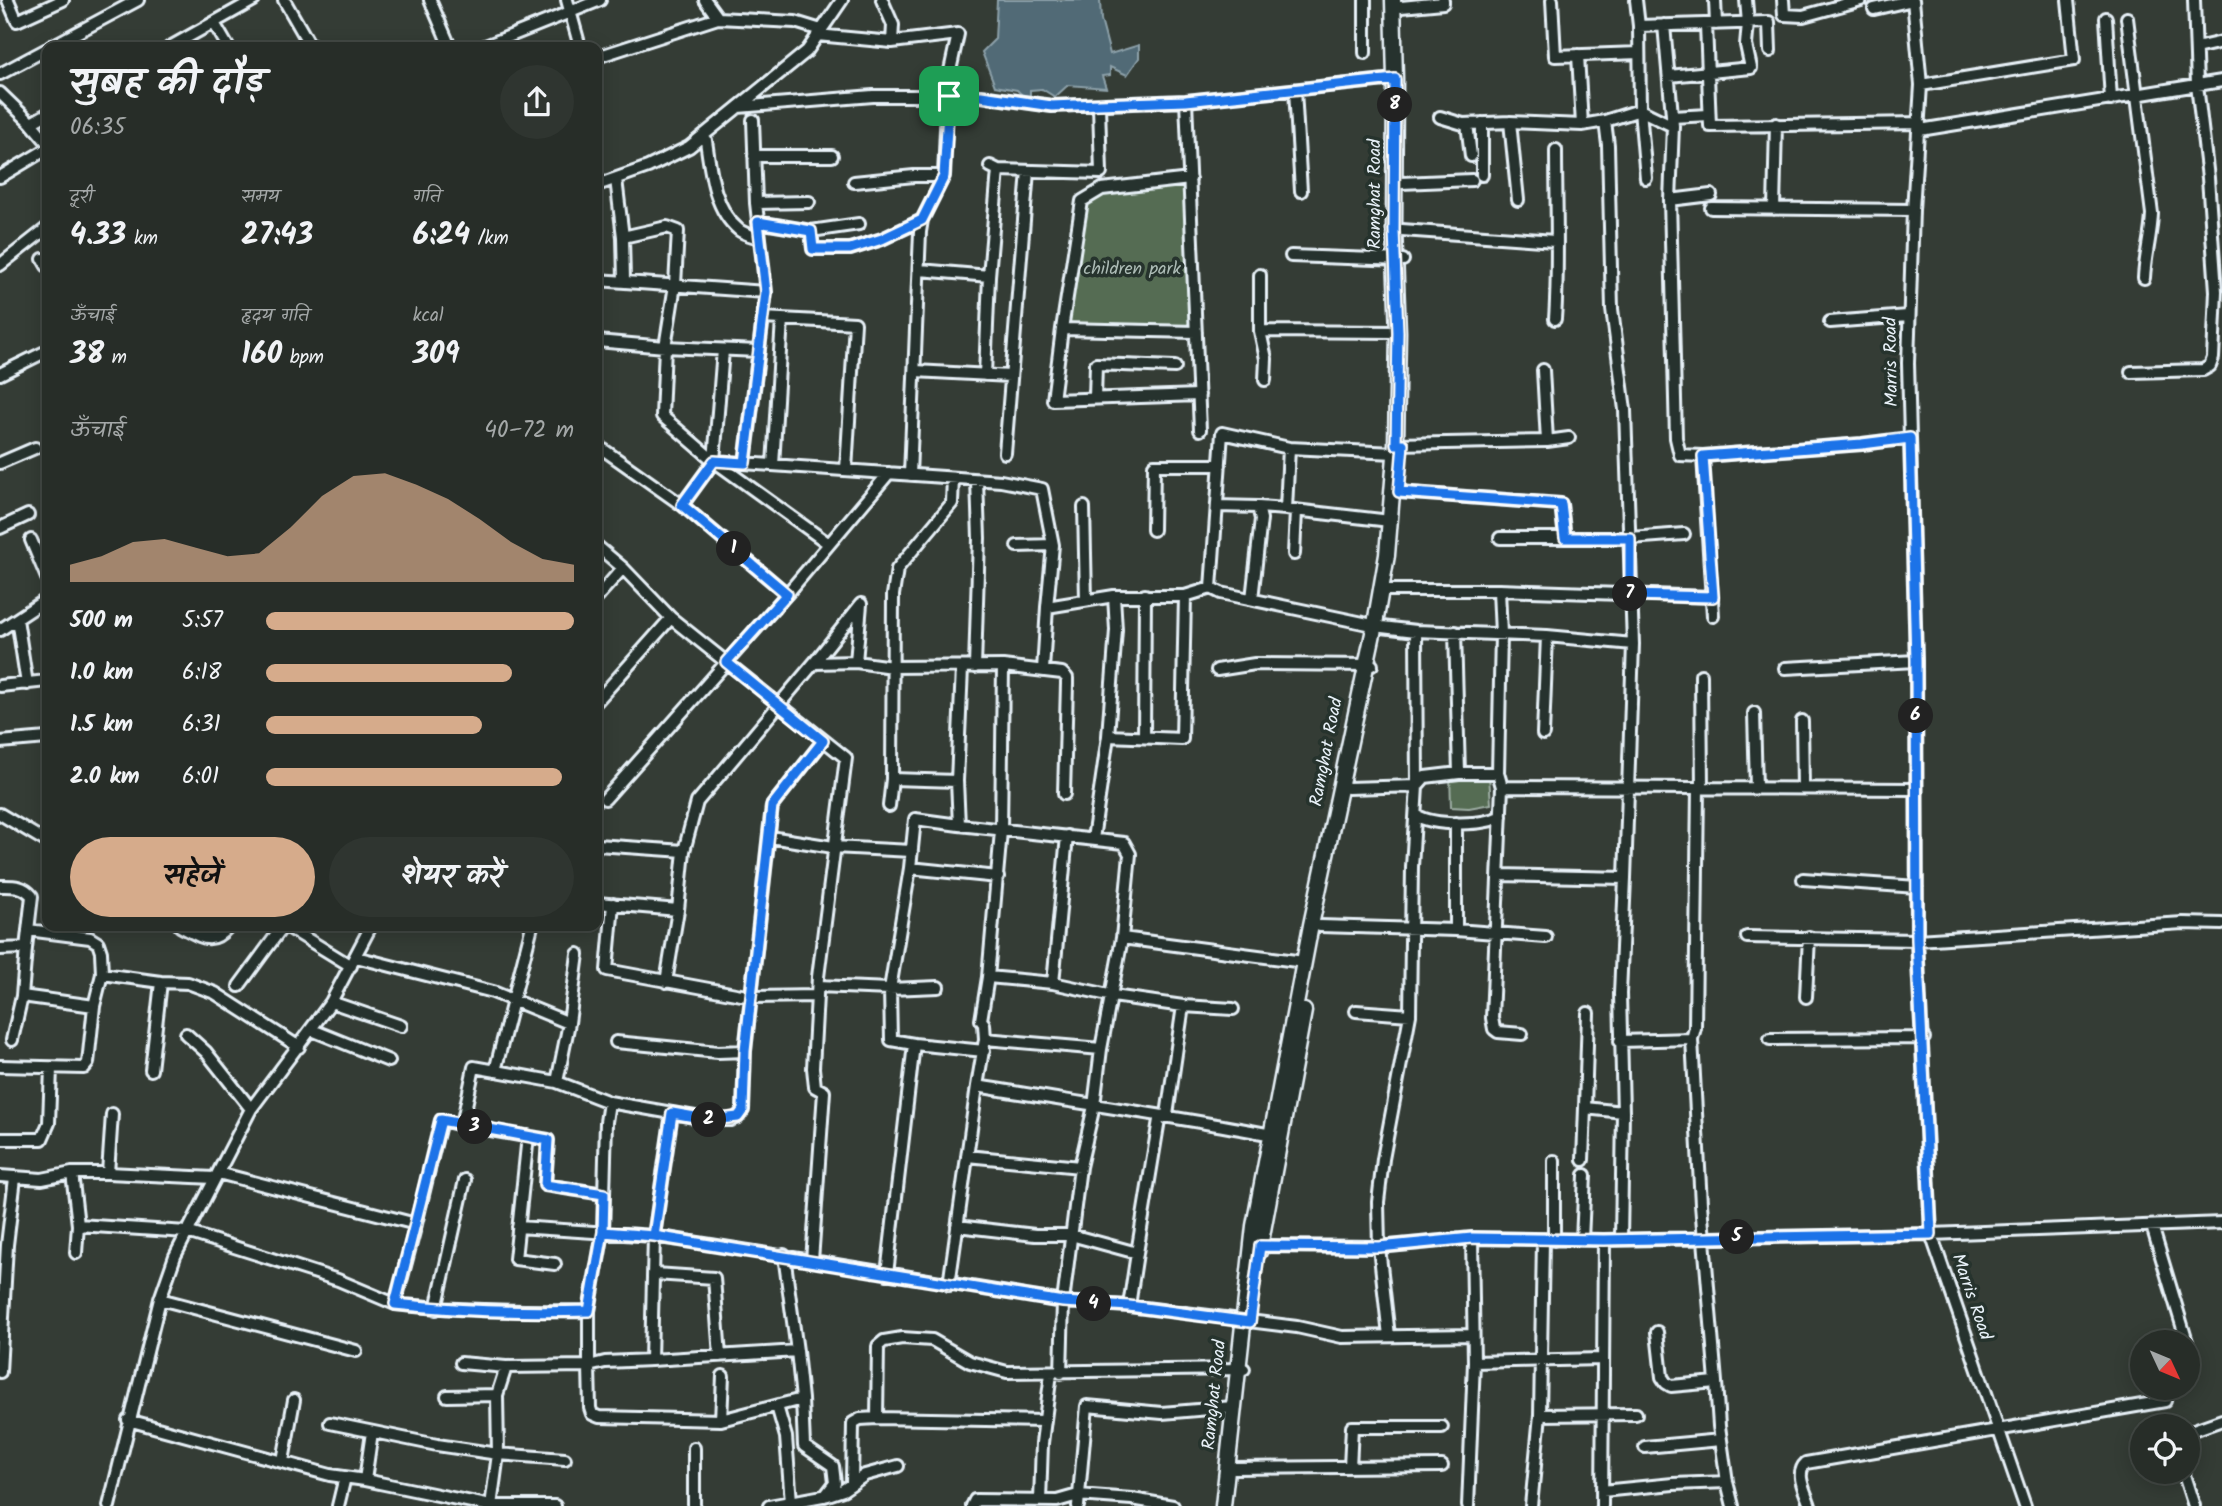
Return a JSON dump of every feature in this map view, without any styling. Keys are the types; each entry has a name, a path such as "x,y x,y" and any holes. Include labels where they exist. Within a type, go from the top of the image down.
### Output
{"main road":[{"name":"Ramghat Road","path":"1378,626 1398,447 1405,332 1399,260 1402,230 1401,183 1395,79 1398,2"},
{"name":"Ramghat Road","path":"1223,1506 1233,1407 1255,1246 1304,962 1394,556 1399,492 1398,2"},
{"name":"Ramghat Road","path":"1275,1135 1348,788 1368,665"},
{"name":"Ramghat Road","path":"1230,1506 1240,1369"}],"street":[{"path":"8,0 17,21 63,0"},
{"path":"60,42 138,0"},
{"path":"179,42 254,0"},
{"path":"284,0 309,42"},
{"path":"567,0 579,42"},
{"path":"494,42 600,0"},
{"path":"705,0 718,18"},
{"path":"602,183 648,167 690,146 807,51 842,0"},
{"path":"882,0 893,25 892,41"},
{"path":"1365,0 1365,53"},
{"path":"1398,2 1443,3 1443,0"},
{"path":"1552,0 1555,56 1639,54"},
{"path":"1636,0 1640,110 1646,178"},
{"path":"1715,0 1708,72 1710,126 1920,126 2111,100 2222,81"},
{"path":"1669,76 1751,68 1746,45 1746,0"},
{"path":"1783,0 1784,15 1803,16 1861,0"},
{"path":"1874,9 1913,0"},
{"name":"Marris Road","path":"1913,0 1922,85 1908,316 1916,660 1917,940 1924,1038 1931,1234 2025,1506"},
{"path":"1922,85 2074,60 2068,0"},
{"path":"2131,372 2203,370 2210,366 2213,358 2216,291 2208,178 2197,85 2194,0"},
{"path":"435,2 448,42"},
{"path":"602,55 718,18 795,22 819,33 892,41 958,34 948,79 944,176 922,220 910,475"},
{"path":"2106,18 2111,100"},
{"path":"2127,18 2152,214 2144,278"},
{"path":"1639,26 1769,22 1770,51"},
{"path":"214,23 225,42"},
{"path":"1664,25 1673,122 1670,200 1675,438 1680,455 1703,456 1910,438"},
{"path":"2196,48 2222,42"},
{"path":"0,74 42,52"},
{"path":"1578,55 1582,125"},
{"path":"738,107 873,96 981,96 1052,106 1186,101 1395,79"},
{"path":"1295,90 1300,191"},
{"path":"2,96 42,136"},
{"path":"1186,101 1200,430"},
{"path":"985,375 994,168 1101,173 1099,104"},
{"path":"1440,117 1467,124 1510,122 1582,125 1640,110 1673,122 1710,115"},
{"path":"31,123 42,117"},
{"path":"745,463 766,292 756,203 752,120"},
{"path":"1605,121 1608,145 1612,309 1625,410 1633,644 1620,1041 1623,1112 1622,1240"},
{"path":"1510,122 1518,200"},
{"path":"1401,183 1477,177 1482,123"},
{"path":"1467,124 1471,156"},
{"path":"1774,209 1776,124"},
{"path":"705,134 712,180 725,214 740,231 759,239"},
{"path":"1555,319 1558,275 1555,241 1556,150"},
{"path":"0,177 42,152"},
{"path":"754,156 832,156"},
{"path":"1005,453 1028,171"},
{"path":"854,182 944,176"},
{"path":"615,179 623,237 624,280"},
{"path":"1190,179 1102,189 1082,201 1053,400 1199,395"},
{"path":"1670,200 1712,195"},
{"path":"756,203 809,202"},
{"path":"1711,208 1913,210"},
{"path":"811,231 813,249 850,249 882,239 922,220"},
{"path":"758,222 811,231 859,224"},
{"path":"623,237 667,227 678,231 675,285 665,347 662,416 714,461 829,544"},
{"path":"1402,230 1555,241"},
{"path":"0,265 42,232"},
{"path":"1290,256 1399,260"},
{"path":"920,270 989,276"},
{"path":"1260,275 1260,331 1266,359 1265,380"},
{"path":"602,280 766,292"},
{"path":"1830,322 1908,316"},
{"path":"763,318 855,323 846,470"},
{"path":"773,465 782,319"},
{"path":"1062,329 1196,331"},
{"path":"1260,331 1398,332"},
{"path":"602,341 759,351"},
{"path":"682,505 714,461 723,350"},
{"path":"0,374 42,353"},
{"path":"1095,398 1096,364 1175,367"},
{"path":"1543,370 1547,441"},
{"path":"915,371 1010,376"},
{"path":"1211,588 1222,433 1289,448 1398,447 1569,438"},
{"path":"0,463 35,448"},
{"path":"1289,448 1294,554"},
{"path":"602,449 682,505 787,594"},
{"path":"1703,456 1713,616"},
{"path":"714,461 977,480 1042,489 1053,545 1043,670"},
{"path":"1153,530 1154,466 1220,465"},
{"path":"605,799 787,594 889,473"},
{"path":"889,806 892,779 893,595 897,569 952,503 953,478"},
{"path":"975,667 979,538 977,480"},
{"path":"1399,492 1561,504 1565,538"},
{"path":"1217,506 1258,507 1390,521"},
{"path":"1084,507 1086,600"},
{"path":"1252,599 1261,519 1258,507"},
{"path":"0,528 28,515"},
{"path":"1500,538 1630,538 1684,534"},
{"path":"31,540 42,566"},
{"path":"1017,546 1053,545"},
{"path":"602,550 671,618 846,758 817,991 813,1068 815,1087 824,1092 812,1261"},
{"path":"602,591 623,568"},
{"path":"1047,607 1114,596 1185,596 1211,588 1378,626 1416,631 1548,636 1633,644"},
{"path":"1387,590 1499,590 1713,597"},
{"path":"1499,590 1501,634 1498,772 1502,786 1492,1018 1494,1029 1498,1032 1522,1034"},
{"path":"1144,737 1145,594"},
{"path":"1093,839 1108,736 1116,630 1114,596"},
{"path":"1108,736 1182,739 1185,596"},
{"path":"1,628 42,602"},
{"path":"666,982 684,851 697,802 861,604 856,662"},
{"path":"602,695 671,618"},
{"path":"17,619 27,684"},
{"path":"1389,1335 1379,1247 1378,1202 1383,1159 1410,1014 1412,867 1418,786 1416,631"},
{"path":"1455,632 1458,773"},
{"path":"1543,734 1548,636"},
{"path":"1784,668 1916,660"},
{"path":"814,663 856,662 892,667 1003,666 1062,673 1066,678 1065,794"},
{"path":"1217,670 1255,664 1368,665"},
{"path":"949,1285 984,1051 984,1024 981,1020 988,978 1001,831 1003,666"},
{"path":"959,825 957,781 962,668"},
{"path":"1701,675 1695,1016 1692,1039 1704,1238 1721,1440 1727,1482 1734,1506"},
{"path":"0,686 42,682"},
{"path":"1754,713 1756,788"},
{"path":"1802,721 1803,788"},
{"path":"0,742 42,738"},
{"path":"462,1125 474,1067 557,1082 609,1102 712,1120 738,1117 743,1110 745,1051 772,806 823,741"},
{"path":"1418,786 1425,777 1498,772"},
{"path":"892,779 957,781"},
{"path":"1348,788 1418,786"},
{"path":"1502,786 1915,789"},
{"path":"0,814 42,839"},
{"path":"1416,815 1423,820 1456,823 1493,821 1501,816"},
{"path":"984,1051 891,1040 890,989 910,868 915,819 1001,831 1124,843 1130,855 1122,938 1101,1049 1094,1106 1080,1167 1056,1373 1044,1421 1040,1501"},
{"path":"1456,823 1456,930"},
{"path":"1053,983 1067,836"},
{"path":"769,837 833,847 912,851"},
{"path":"602,845 684,851"},
{"path":"910,868 998,877"},
{"path":"1500,875 1625,878"},
{"path":"1803,879 1917,887"},
{"path":"0,886 18,886 32,896 22,996 12,1040"},
{"path":"602,903 678,910"},
{"path":"613,904 607,970 752,998 817,991 938,988"},
{"path":"1747,937 1810,936 1917,940 2183,923 2222,924"},
{"path":"1320,926 1456,930 1546,937"},
{"path":"0,1066 84,1068 88,1063 94,1006 102,974 98,943 90,939 28,930"},
{"path":"190,931 206,939 214,939 225,931"},
{"path":"239,986 280,931"},
{"path":"294,931 354,962 494,992 569,1023"},
{"path":"109,1506 128,1420 160,1299 187,1232 251,1109 331,1002 369,931"},
{"path":"495,1071 531,931"},
{"path":"1806,997 1810,936"},
{"path":"1122,938 1304,962"},
{"path":"0,949 26,948"},
{"path":"557,1082 569,1023 578,954"},
{"path":"102,974 188,983 215,993 299,1046"},
{"path":"988,978 1053,983 1112,996 1183,1006 1233,1009"},
{"path":"151,1070 161,982"},
{"path":"22,996 94,1006"},
{"path":"331,1002 401,1026"},
{"path":"1129,1306 1159,1120 1167,1115 1183,1006"},
{"path":"1356,1011 1410,1014"},
{"path":"1583,1160 1588,1013"},
{"path":"312,1030 388,1060"},
{"path":"186,1034 206,1052 251,1109"},
{"path":"1770,1039 1924,1038"},
{"path":"985,1039 1101,1049"},
{"path":"1620,1041 1692,1039"},
{"path":"616,1042 718,1052 745,1051"},
{"path":"887,1273 914,1044"},
{"path":"0,1139 41,1139 48,1123 51,1068"},
{"path":"977,1086 1094,1106 1167,1115 1275,1135"},
{"path":"609,1102 603,1232 589,1311 592,1414 599,1417 721,1420 802,1399"},
{"path":"1585,1108 1623,1112"},
{"path":"651,1360 654,1236 672,1113"},
{"path":"108,1173 112,1114"},
{"path":"395,1304 441,1120 548,1140 545,1185 604,1194"},
{"path":"528,1136 515,1259 555,1264"},
{"path":"967,1156 1080,1167"},
{"path":"1531,1506 1540,1415 1540,1361 1554,1161"},
{"path":"0,1176 42,1179 72,1173 108,1173 216,1176 415,1224"},
{"path":"72,1173 78,1225 76,1253"},
{"path":"1582,1240 1585,1175"},
{"path":"0,1372 7,1245 15,1178"},
{"path":"436,1308 465,1180"},
{"path":"1255,1246 1379,1247 1472,1238 1622,1240 1931,1234 2222,1223"},
{"path":"78,1225 187,1232 338,1280 395,1304 516,1313 589,1311"},
{"path":"957,1226 1035,1235 1071,1236 1137,1252"},
{"path":"2152,1226 2184,1330"},
{"path":"518,1227 654,1236 1063,1302 1129,1306 1297,1327 1342,1337 1474,1335"},
{"path":"1468,1506 1474,1362 1472,1238"},
{"path":"1602,1506 1601,1359 1604,1240"},
{"path":"784,1255 797,1351 804,1446 833,1466 835,1483 827,1499"},
{"path":"655,1274 714,1278 720,1356"},
{"path":"160,1299 355,1351"},
{"path":"1657,1332 1662,1377 1666,1383 1671,1386 1716,1382"},
{"path":"877,1418 878,1346 884,1341 902,1338 932,1340 970,1362 1007,1372 1240,1369"},
{"path":"461,1363 506,1367 589,1366 605,1362 797,1351"},
{"path":"1474,1362 1601,1359"},
{"path":"491,1506 498,1454 497,1395 506,1367"},
{"path":"721,1420 723,1376"},
{"path":"447,1396 497,1395"},
{"path":"283,1461 294,1400"},
{"path":"1810,1506 1800,1474 1801,1467 1806,1463 2165,1401"},
{"path":"778,1406 786,1437 791,1502"},
{"path":"1078,1501 1087,1406 1162,1413 1233,1407"},
{"path":"1540,1415 1636,1414"},
{"path":"852,1482 853,1423 860,1419 1044,1421"},
{"path":"128,1420 330,1475 491,1506 548,1506"},
{"path":"2200,1428 2222,1420"},
{"path":"330,1423 437,1445 498,1454 565,1459"},
{"path":"1350,1467 1352,1427 1442,1427"},
{"path":"365,1480 372,1432"},
{"path":"1645,1447 1721,1440"},
{"path":"694,1448 694,1506"},
{"path":"769,1506 827,1499 865,1475 898,1466"},
{"path":"1234,1468 1442,1466"},
{"path":"338,1506 345,1477"},
{"path":"1602,1491 1727,1482"},
{"path":"2187,1484 2194,1506"},
{"path":"972,1506 975,1500 1027,1503 1131,1502 1173,1506"}],"green space":[{"name":"children park","path":"1190,179 1196,332 1062,329 1081,207 1102,189"},
{"path":"1450,773 1489,776 1491,804 1469,808 1451,807"}],"water":[{"path":"997,0 1100,0 1101,20 1110,54 1139,45 1139,58 1127,75 1110,67 1110,75 1102,76 1106,88 1068,85 1055,97 1042,89 1030,90 1030,98 1025,98 1017,90 995,86 982,52 995,39"}],"route":[{"path":"949,96 946,167 922,220 882,239 850,249 813,249 811,231 758,222 766,292 745,463 714,461 682,505 787,594 726,662 823,741 772,806 745,1051 743,1110 738,1117 720,1121 672,1113 654,1236 603,1232 589,1311 516,1313 395,1304 441,1120 548,1140 545,1185 604,1194 603,1232 654,1236 784,1255 836,1266 1063,1302 1129,1306 1250,1322 1260,1246 1379,1247 1472,1238 1604,1240 1931,1234 1924,1038 1917,940 1916,660 1910,438 1703,456 1713,597 1630,595 1630,538 1565,538 1561,504 1399,492 1403,444 1396,444 1398,332 1394,260 1395,79 1186,101 1052,106 981,96 949,96"}]}
